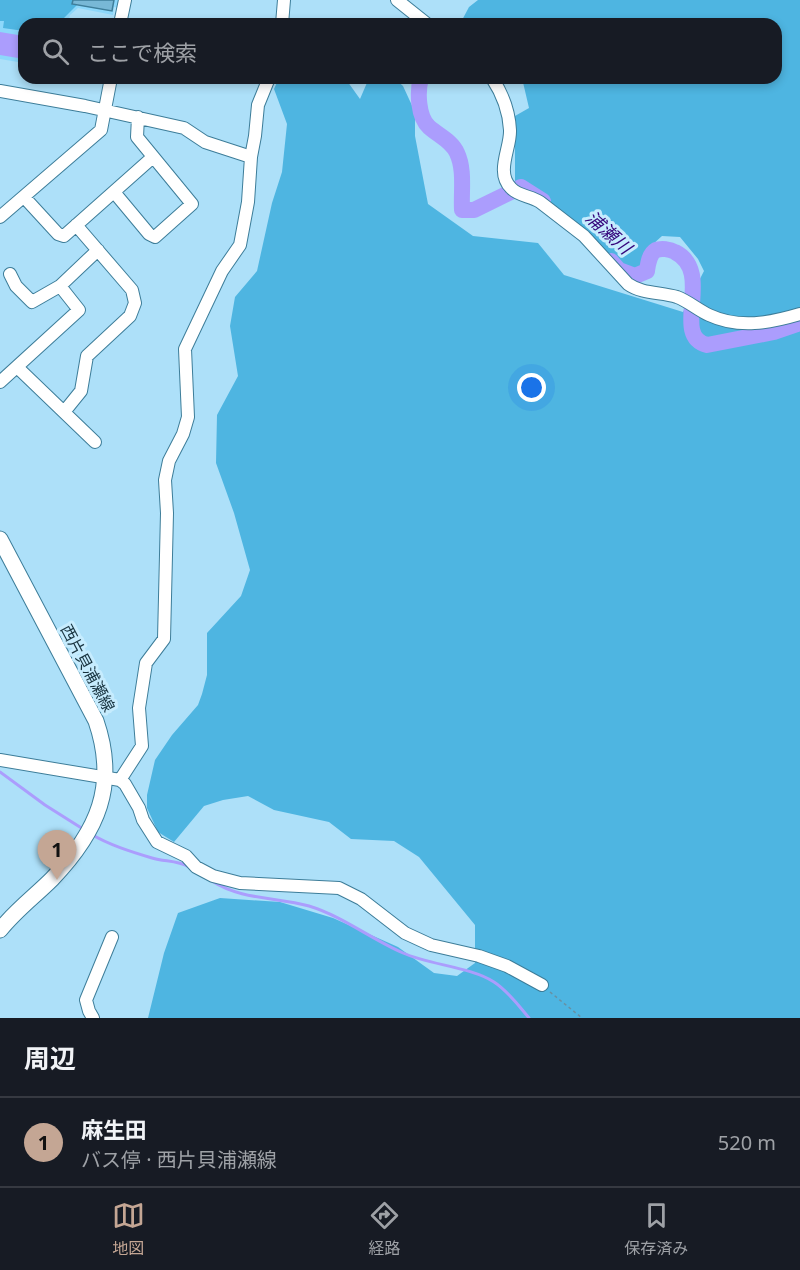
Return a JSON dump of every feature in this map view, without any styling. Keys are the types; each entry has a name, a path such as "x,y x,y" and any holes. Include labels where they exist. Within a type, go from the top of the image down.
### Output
{"main road":[{"name":"西片貝浦瀬線","path":"0,539 96,721 113,778 88,830 62,868 18,909 0,930"}],"street":[{"path":"121,18 125,0"},
{"path":"282,18 284,0"},
{"path":"397,0 420,18"},
{"path":"0,218 101,130 110,84"},
{"path":"113,778 142,746 139,708 146,663 164,639 167,513 165,480 169,460 183,434 188,417 185,348 222,270 240,245 248,202 258,105 267,84"},
{"path":"496,84 506,107 509,123 504,176 510,188 540,202 584,236 628,284 636,289 676,297 710,316 731,322 767,322 800,314"},
{"path":"0,91 184,128 205,142 251,157"},
{"path":"114,192 149,234 155,237 192,204 137,137 138,117"},
{"path":"24,197 58,234 64,236 153,157"},
{"path":"64,412 81,391 87,356 130,316 135,303 132,290 76,225"},
{"path":"10,274 16,286 32,302 60,286 98,250"},
{"path":"0,382 79,310 60,286"},
{"path":"17,367 95,442"},
{"path":"0,760 113,778 125,784 157,842 186,856 196,867 213,876 240,884 339,888 360,899 405,933 431,945 479,956 498,963 542,985"},
{"path":"93,1018 88,1011 86,1000 112,937"}],"path":[{"path":"542,985 582,1018"}],"shaded area":[{"path":"0,0 122,0 121,8 114,7 113,15 78,8 69,18 18,18 18,62 0,59"},
{"path":"0,0 79,0 64,18 18,18 18,30 3,28 4,21 0,21"},
{"path":"478,0 800,0 800,1018 148,1018 164,953 178,913 220,898 280,902 333,918 398,947 434,973 457,976 475,963 475,925 419,857 394,841 351,839 329,822 274,810 248,796 204,806 174,842 158,832 147,808 147,795 155,760 172,735 198,705 202,694 207,675 207,633 241,596 250,570 234,513 216,463 217,415 238,376 230,326 235,297 257,271 272,203 282,172 287,124 274,89 276,84 349,84 360,99 366,84 401,84 415,112 415,136 428,204 473,236 538,243 564,275 683,312 704,271 698,259 680,237 662,236 652,245 647,262 636,274 615,263 590,234 549,205 515,185 515,116 529,108 523,84 782,84 782,18 463,18 469,7"},
{"path":"0,32 18,35 18,58 0,55"}],"building":[{"path":"73,0 114,0 112,11 72,4"}],"waterway":[{"name":"浦瀬川","path":"420,84 419,97 425,123 452,145 457,153 462,173 462,210 474,210 521,187 543,201"},
{"name":"浦瀬川","path":"611,261 619,270 635,276 647,271 650,257 658,249 673,251 686,261 692,274 692,329 697,339 707,345 774,332 800,323"},
{"path":"0,772 83,829"},
{"path":"91,834 129,851 189,867"},
{"path":"212,881 235,892 297,903 321,910 403,953 485,977 504,990 529,1018"}],"place":[{"name":"麻生田","path":"57,880"}]}
